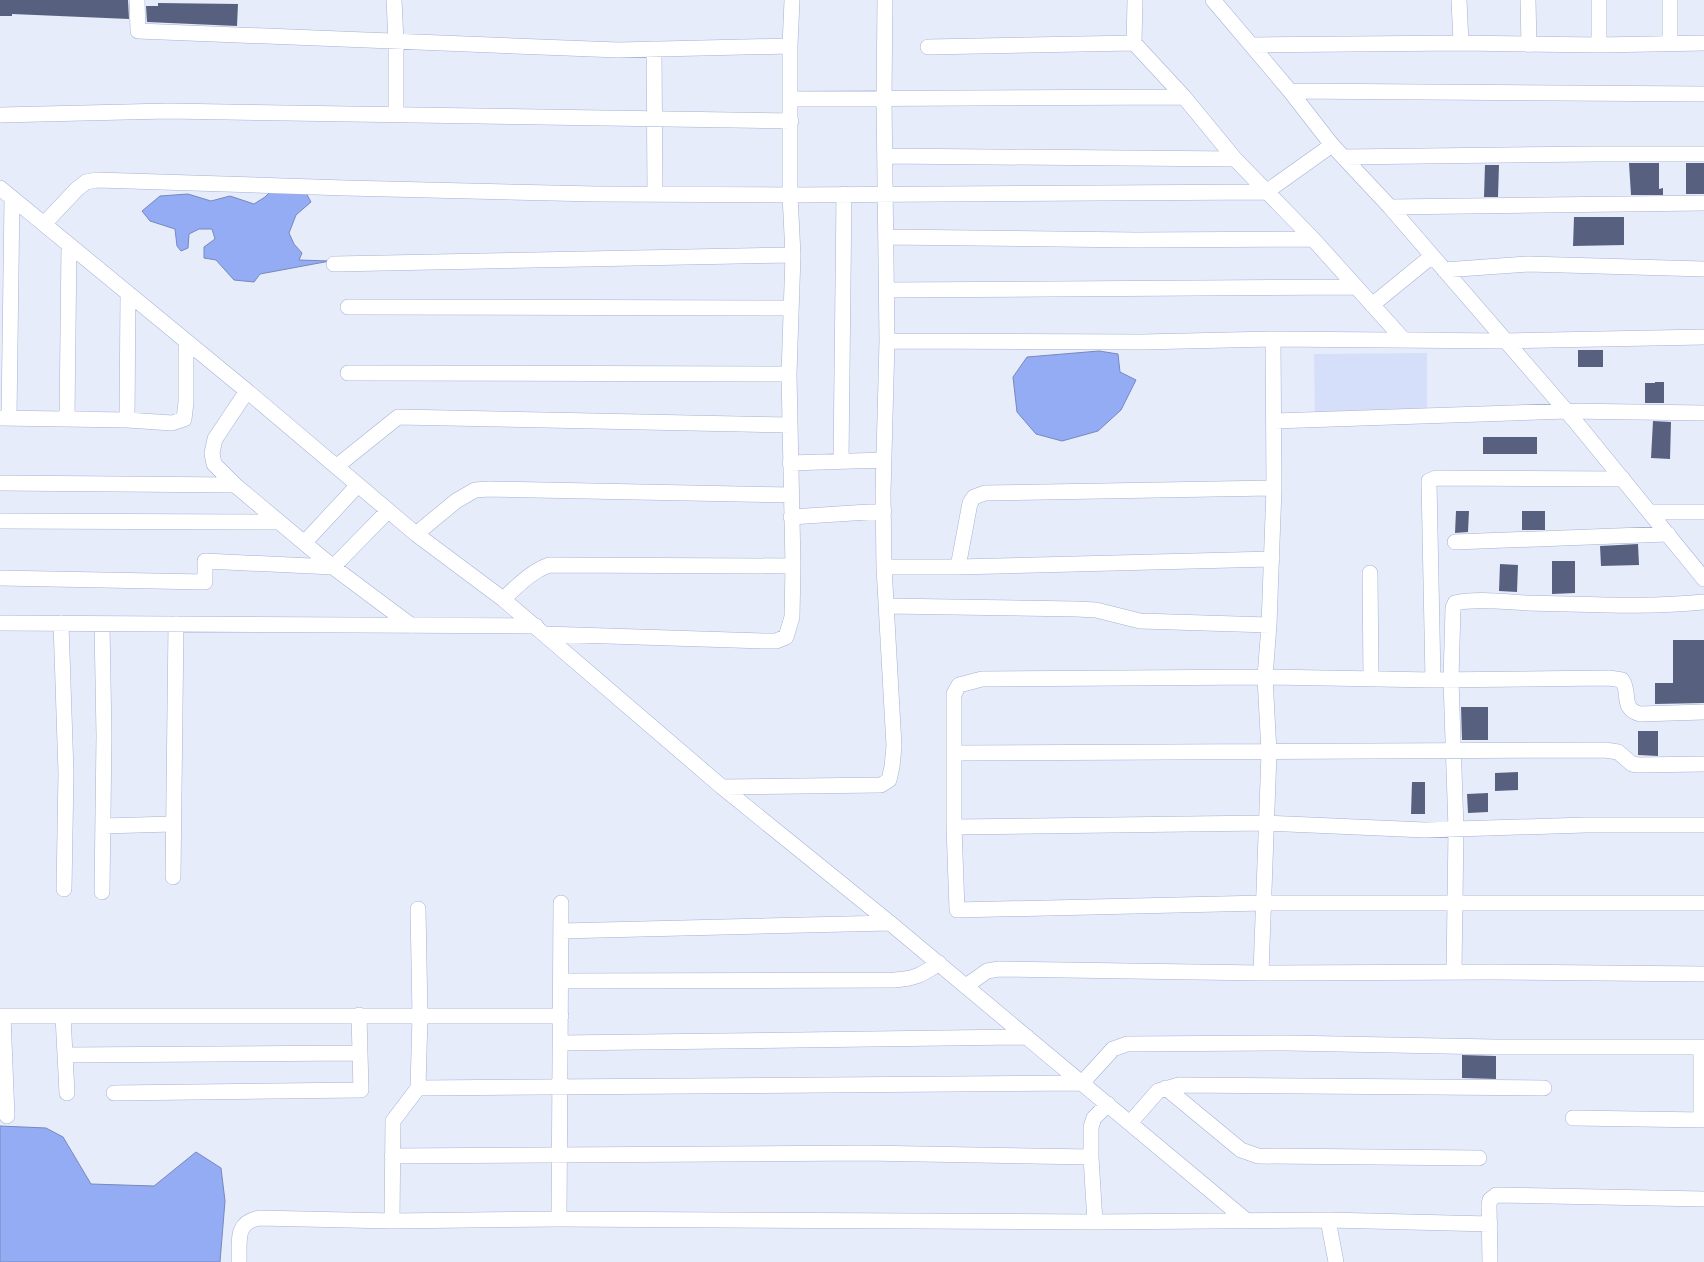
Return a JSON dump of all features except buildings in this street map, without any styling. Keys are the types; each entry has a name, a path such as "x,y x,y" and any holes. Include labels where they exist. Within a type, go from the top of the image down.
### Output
{"street":[{"path":"137,0 138,31 618,50 790,46"},
{"path":"394,0 396,41 396,115"},
{"path":"0,623 412,626 540,630 776,641 786,637 792,617 793,566 789,374 790,308 793,255 790,194 790,46 792,0"},
{"path":"722,787 881,785 889,780 892,767 894,746 884,567 884,460 888,341 884,99 885,0"},
{"path":"1134,0 1134,43 1184,98 1235,159 1313,239 1404,340"},
{"path":"1213,0 1290,91 1343,157 1390,207 1567,411 1704,579"},
{"path":"1459,0 1461,43"},
{"path":"1528,0 1528,45"},
{"path":"1599,0 1600,45"},
{"path":"1670,0 1670,44"},
{"path":"928,47 1134,43"},
{"path":"1251,45 1461,43 1600,45 1704,43"},
{"path":"654,49 655,194"},
{"path":"1290,91 1704,94"},
{"path":"791,99 1184,98"},
{"path":"0,115 168,111 791,121"},
{"path":"44,224 86,182 97,180 338,188 655,194 1266,192 1332,144"},
{"path":"1343,157 1704,154"},
{"path":"886,156 1235,159"},
{"path":"0,188 247,390 337,466 357,486 416,534 503,599 722,787 890,922 1247,1221"},
{"path":"841,461 844,194"},
{"path":"12,198 4,418 127,420 172,423 184,419 186,402 186,341"},
{"path":"1390,207 1704,203"},
{"path":"887,237 1136,240 1313,239"},
{"path":"67,419 69,245"},
{"path":"334,264 793,255"},
{"path":"1372,306 1432,256"},
{"path":"1444,270 1528,264 1704,269"},
{"path":"888,290 1355,287"},
{"path":"127,420 128,293"},
{"path":"348,307 790,308"},
{"path":"888,341 1142,342 1274,339 1505,341 1704,337"},
{"path":"1261,974 1269,753 1265,677 1269,625 1274,488 1274,339"},
{"path":"348,374 789,374"},
{"path":"247,390 215,439 212,453 214,464 235,485 305,542 333,567 412,626"},
{"path":"1274,421 1567,411 1704,413"},
{"path":"337,466 398,417 790,425"},
{"path":"790,463 884,460"},
{"path":"1433,680 1429,481 1436,478 1623,479"},
{"path":"0,483 235,485"},
{"path":"305,542 357,486"},
{"path":"958,567 970,503 974,497 985,493 1274,488"},
{"path":"416,534 456,501 475,490 497,489 792,495"},
{"path":"0,578 205,582 205,561 333,567 388,511"},
{"path":"791,517 884,511"},
{"path":"1650,512 1704,512"},
{"path":"0,521 279,522"},
{"path":"1455,542 1668,534"},
{"path":"884,567 958,567 1272,559"},
{"path":"503,599 527,577 539,569 549,565 793,566"},
{"path":"1370,573 1371,679"},
{"path":"1454,972 1456,829 1451,680 1453,608 1455,603 1490,602 1645,605 1704,602"},
{"path":"887,606 1076,608 1096,610 1140,621 1269,625"},
{"path":"61,623 66,773 64,889"},
{"path":"102,624 104,736 102,892"},
{"path":"173,877 176,624"},
{"path":"1704,712 1635,712 1628,706 1625,684 1622,680 1617,679 1433,680 1265,677 982,679 959,685 954,694 954,827 957,910 1264,903 1704,903"},
{"path":"954,753 1269,753 1453,750 1605,750 1618,752 1632,764 1638,765 1704,764"},
{"path":"954,827 1266,823 1425,830 1585,824 1704,825"},
{"path":"103,826 173,824"},
{"path":"559,1219 562,903"},
{"path":"392,1221 393,1121 418,1088 420,1016 418,909"},
{"path":"561,931 890,922"},
{"path":"561,981 894,980 909,979 921,975 939,963"},
{"path":"966,986 987,971 999,969 1261,974 1454,972 1704,974"},
{"path":"114,1093 361,1090 359,1015"},
{"path":"7,1116 2,1016 561,1016"},
{"path":"63,1016 67,1093"},
{"path":"560,1043 1027,1037"},
{"path":"418,1088 1082,1083 1113,1049 1128,1044 1287,1043 1495,1047 1702,1047 1702,1120 1573,1118"},
{"path":"65,1055 360,1053"},
{"path":"1130,1123 1158,1091 1179,1085 1544,1088"},
{"path":"1166,1088 1241,1150 1258,1156 1479,1158"},
{"path":"1095,1222 1091,1157 1092,1122 1108,1104"},
{"path":"392,1156 865,1153 1091,1157"},
{"path":"1490,1262 1490,1200 1496,1195 1704,1199"},
{"path":"239,1262 240,1234 243,1225 250,1220 259,1218 392,1221 559,1219 1095,1222 1328,1220 1490,1224"},
{"path":"1328,1220 1336,1262"}],"shaded area":[{"path":"1427,353 1427,416 1315,418 1314,354"}],"water":[{"path":"272,190 305,191 311,202 296,215 289,233 294,244 302,253 299,260 330,261 260,274 254,282 234,280 216,260 204,258 204,247 215,239 212,229 199,229 189,234 188,248 181,251 177,246 175,229 150,221 142,211 160,196 188,194 211,201 230,196 254,204 265,197"},
{"path":"1099,351 1118,354 1120,372 1136,380 1121,410 1098,431 1062,441 1036,434 1017,412 1013,377 1027,357"},
{"path":"0,1126 46,1128 63,1137 91,1184 154,1186 196,1152 221,1168 225,1201 220,1262 0,1262"}]}
